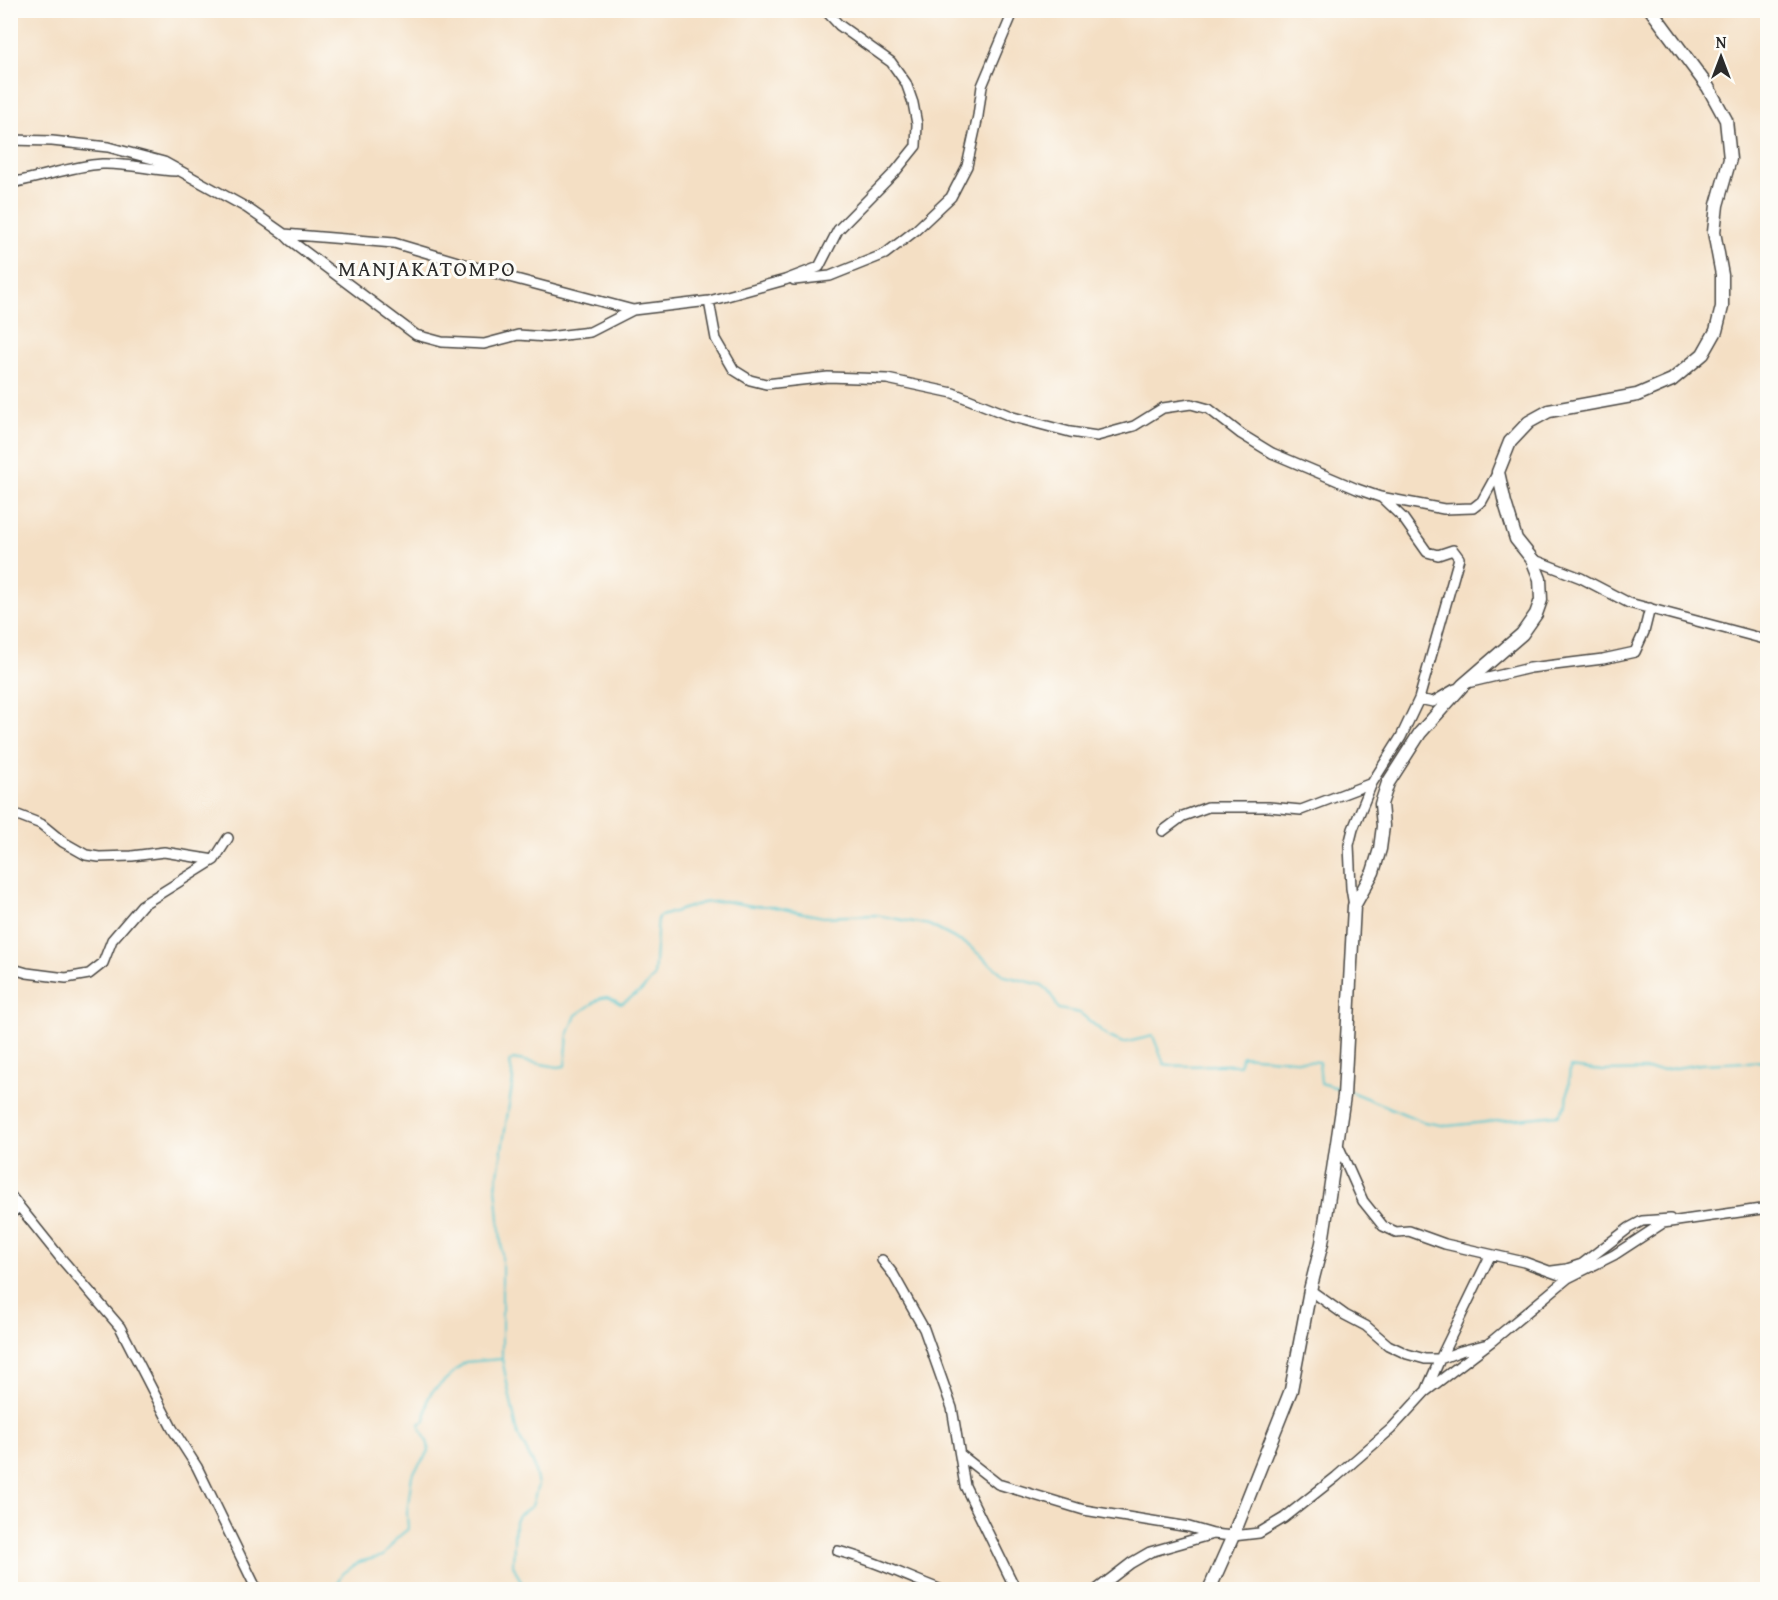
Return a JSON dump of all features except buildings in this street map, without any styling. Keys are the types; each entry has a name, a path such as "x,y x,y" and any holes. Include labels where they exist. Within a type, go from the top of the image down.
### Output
{"street":[{"path":"284,234 394,243 505,276 633,310 709,302 785,280 819,267 838,230 895,172 916,146 917,124 906,83 891,62 839,24 825,10"},
{"path":"785,280 830,276 885,254 916,230 951,197 967,166 982,86 1014,10"},
{"path":"709,302 716,339 734,370 750,380 766,384 828,377 887,379 953,393 1024,420 1070,432 1097,436 1134,426 1163,408 1191,404 1209,408 1241,434 1272,453 1356,489 1444,509 1473,508 1482,501 1498,472 1510,442 1529,422 1549,411 1637,394 1672,380 1703,354 1716,331 1722,306 1722,275 1714,232 1717,205 1730,159 1726,120 1708,87 1651,10"},
{"path":"10,140 108,147 164,162 247,208 416,335 442,342 484,344 518,336 547,337 590,332 633,310"},
{"path":"10,183 77,167 103,164 135,165 162,171 181,171"},
{"path":"1354,906 1373,872 1380,849 1383,826 1382,804 1388,783 1420,733 1463,685 1522,634 1536,614 1541,600 1540,579 1532,559 1516,539 1504,503 1498,472"},
{"path":"1209,1590 1291,1390 1310,1290 1322,1243 1344,1092 1354,906 1349,845 1353,829 1372,783 1401,737 1419,699 1459,558 1453,550 1438,555 1427,552 1403,518 1380,496"},
{"path":"1532,559 1581,578 1629,603 1767,640"},
{"path":"1419,699 1433,702 1463,685 1530,668 1603,659 1635,651 1644,632 1650,608"},
{"path":"1163,831 1183,816 1208,807 1269,807 1301,810 1372,783"},
{"path":"10,812 41,824 63,842 86,855 132,856 164,852 214,860"},
{"path":"10,968 27,973 66,978 89,974 103,963 112,940 142,905 214,860 228,838"},
{"path":"1338,1145 1363,1201 1383,1226 1396,1232 1409,1231 1445,1244 1524,1263 1568,1278"},
{"path":"10,1195 120,1327 172,1428 197,1467 256,1590"},
{"path":"10,1215 19,1206"},
{"path":"961,1455 998,1484 1084,1510 1189,1527 1213,1534 1233,1536 1259,1533 1284,1518 1336,1477 1383,1436 1425,1392 1568,1278 1614,1255 1663,1223 1767,1208"},
{"path":"1550,1271 1582,1264 1629,1228 1642,1221 1684,1219"},
{"path":"1425,1392 1490,1256"},
{"path":"882,1260 893,1274 924,1329 952,1408 965,1486 1016,1590"},
{"path":"1310,1290 1345,1315 1366,1326 1388,1345 1425,1359 1440,1359 1489,1343"},
{"path":"1095,1589 1150,1552 1213,1534"},
{"path":"838,1551 875,1562 899,1574 942,1590"}],"waterway":[{"path":"525,1590 513,1565 515,1521 519,1515 532,1506 538,1485 533,1463 518,1435 502,1359 502,1253 496,1187 513,1080 510,1063 513,1059 558,1067 565,1066 568,1035 576,1015 601,998 608,997 621,1004 640,992 654,977 658,917 702,903 724,901 769,906 823,917 876,915 929,925 969,946 1005,976 1042,985 1048,990 1059,1009 1080,1013 1109,1037 1123,1043 1153,1036 1164,1064 1239,1065 1242,1056 1319,1062 1321,1083 1341,1089"},
{"path":"1349,1091 1424,1122 1447,1126 1558,1115 1567,1104 1570,1067 1603,1071 1663,1070 1701,1064 1768,1061"},
{"path":"334,1590 341,1575 359,1562 383,1556 397,1538 408,1529 407,1513 412,1475 429,1451 419,1424 425,1421 431,1393 465,1362 502,1359"}],"district":[{"name":"MANJAKATOMPO","path":"427,268"}]}
